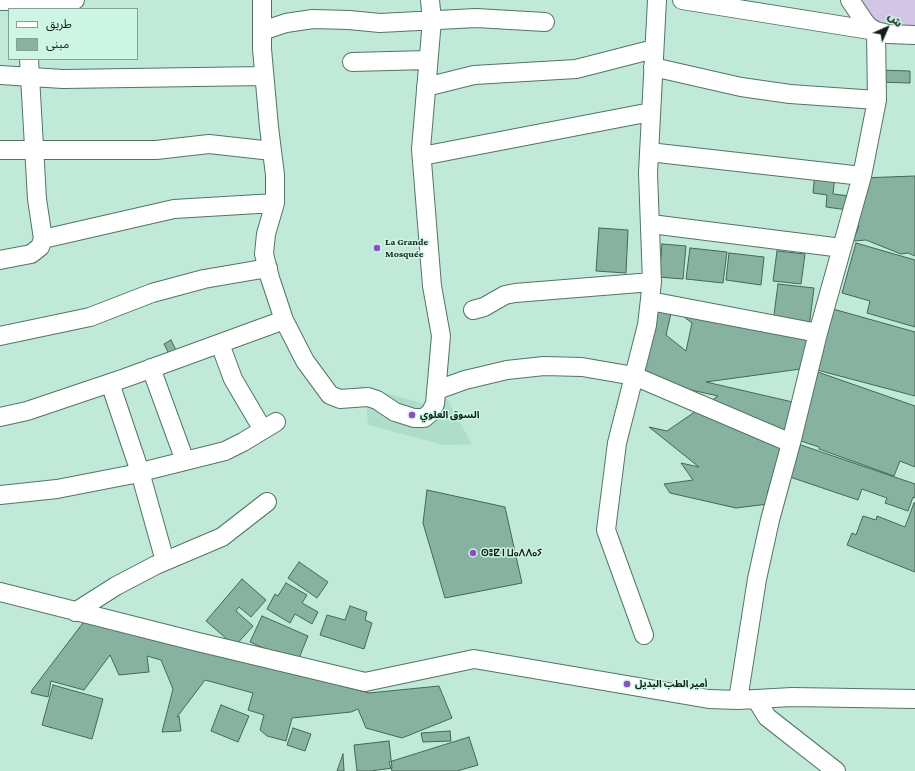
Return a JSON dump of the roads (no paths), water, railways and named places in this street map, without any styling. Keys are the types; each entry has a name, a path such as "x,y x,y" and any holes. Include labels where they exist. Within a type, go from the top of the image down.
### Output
{"street":[{"path":"0,1 75,0"},
{"path":"262,0 264,76 275,175 275,203 266,234 264,254 284,320 305,361 330,395 334,398 340,399 368,397 377,400 395,412 414,418 424,418 430,413 435,404 441,336 432,286 421,149 432,20 430,0"},
{"path":"644,635 606,530 617,443 647,325 652,282 648,173 657,0"},
{"path":"682,0 888,34 915,35"},
{"path":"850,0 869,27 876,31"},
{"path":"262,31 286,23 313,19 380,23 476,18 545,22"},
{"path":"747,700 759,572 770,520 818,333 862,176 877,100 876,31"},
{"path":"426,87 474,75 576,70 654,49"},
{"path":"0,260 31,254 40,248 43,239 37,199 29,60"},
{"path":"352,62 428,60"},
{"path":"653,67 741,87 790,94 877,100"},
{"path":"0,76 63,79 264,76"},
{"path":"422,156 651,112"},
{"path":"0,150 156,150 209,144 272,151"},
{"path":"649,152 718,161 862,176"},
{"path":"43,239 174,209 275,203"},
{"path":"651,224 842,248"},
{"path":"0,336 90,317 152,293 204,279 268,268"},
{"path":"473,310 484,307 505,295 515,293 652,282"},
{"path":"650,301 818,333"},
{"path":"0,417 28,411 110,383 284,320"},
{"path":"0,495 57,489 140,472 225,451 269,426 233,379 220,344"},
{"path":"437,390 465,380 500,372 544,366 582,367 634,376 791,443"},
{"path":"151,368 185,461"},
{"path":"110,383 140,472 165,561"},
{"path":"75,612 116,586 165,561 222,537 267,502"},
{"path":"0,592 75,612 365,682 474,659 709,699 747,700 792,697 915,699"},
{"path":"747,700 836,771"}],"place":[{"name":"La Grande Mosquée","path":"377,248"},
{"name":"السوق العلوي","path":"412,415"},
{"name":"ⵙⵓⵇ ⵏ ⵡⴰⴷⴷⴰⵢ","path":"473,553"},
{"name":"أمير الطب البديل","path":"627,684"}]}
